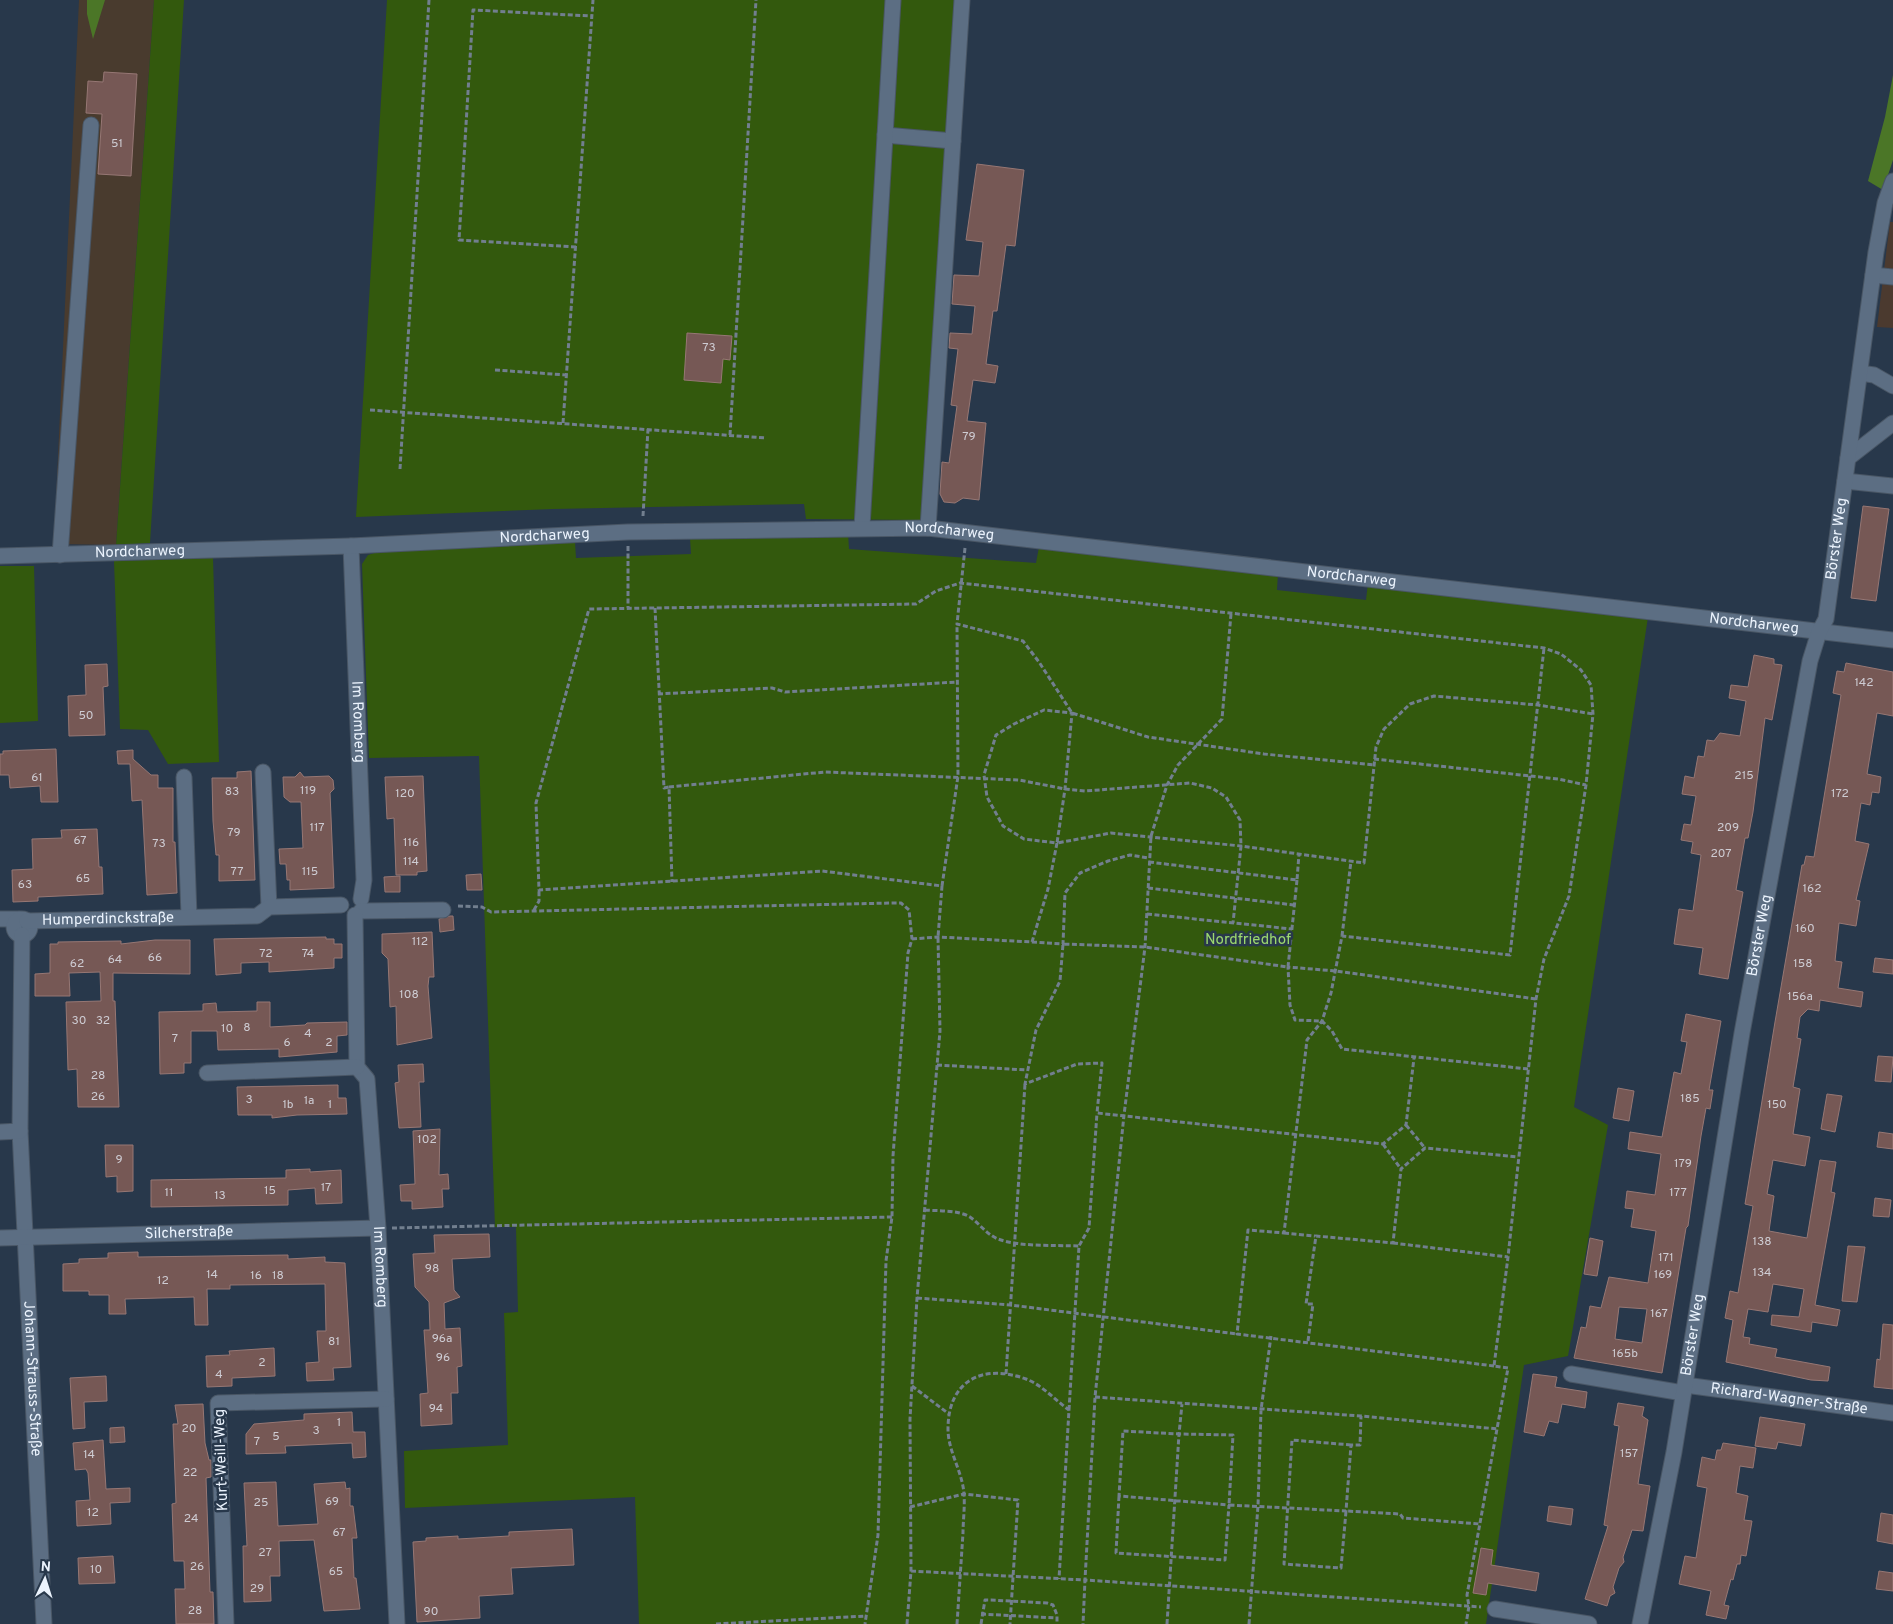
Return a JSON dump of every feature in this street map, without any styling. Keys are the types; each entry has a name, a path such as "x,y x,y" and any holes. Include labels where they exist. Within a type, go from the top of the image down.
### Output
{"street":[{"path":"862,527 893,0"},
{"path":"928,528 962,0"},
{"path":"60,555 91,124"},
{"path":"885,136 953,141"},
{"name":"Börster Weg","path":"1640,1624 1684,1389 1742,1033 1810,661 1819,632 1826,619 1873,275 1885,203 1893,181"},
{"path":"1873,275 1893,277"},
{"path":"1860,372 1874,375 1893,386"},
{"path":"1848,458 1893,423"},
{"name":"Börster Weg","path":"1846,481 1893,486"},
{"name":"Nordcharweg","path":"0,556 351,546 635,533 862,527 928,528 1893,640"},
{"name":"Im Romberg","path":"351,546 364,880 359,909 357,1067 367,1079 378,1228 397,1624"},
{"path":"263,772 269,907"},
{"name":"Humperdinckstraße","path":"184,777 189,916"},
{"name":"Humperdinckstraße","path":"0,919 23,925 189,916 257,916 269,907 341,905 349,915 359,909"},
{"path":"359,909 443,910"},
{"name":"Johann-Strauss-Straße","path":"23,925 20,1131 44,1624"},
{"path":"208,1073 357,1067"},
{"path":"0,1132 20,1131"},
{"name":"Silcherstraße","path":"0,1238 378,1228"},
{"name":"Börster Weg","path":"1571,1374 1684,1389"},
{"name":"Richard-Wagner-Straße","path":"1684,1389 1893,1413"},
{"name":"Kurt-Weill-Weg","path":"226,1624 218,1403 386,1399"},
{"path":"1495,1609 1589,1624"}],"path":[{"path":"400,469 430,0"},
{"path":"563,424 593,0"},
{"path":"730,436 756,0"},
{"path":"576,247 459,240 473,10 592,16"},
{"path":"495,370 567,375"},
{"path":"370,410 766,438"},
{"path":"628,608 648,430"},
{"path":"907,1624 911,1571 912,1386 916,1298 940,1031 938,937 942,886 958,776 956,710 958,682 957,624 960,583 968,533"},
{"path":"533,911 539,901 536,803 589,609 916,604 936,591 960,583 1544,648 1561,654 1581,670 1591,685 1593,714 1586,785 1569,896 1544,959 1536,999 1508,1257 1494,1366"},
{"path":"655,608 664,788 825,772 1019,780 1085,791 1190,783 1212,788 1226,797 1240,820 1241,846 1233,923"},
{"path":"1083,1624 1095,1397 1124,1115 1146,947 1151,836 1167,785 1178,765 1222,719 1231,614"},
{"path":"957,624 1022,641 1072,712 1065,789 1057,843 1048,889 1032,942"},
{"path":"1342,936 1510,955 1544,648"},
{"path":"658,694 772,688 784,692 794,692 958,682"},
{"path":"1374,766 1148,737 1072,712 1044,710 996,735 984,778 986,797 1003,826 1024,839 1057,843 1111,832 1241,846 1364,863 1376,748 1384,729 1410,704 1434,696 1538,705 1593,714"},
{"path":"1374,759 1531,776 1586,785"},
{"path":"669,787 672,882"},
{"path":"1299,854 1288,967 1290,1005 1295,1020 1322,1021 1332,1031 1342,1048 1414,1058 1528,1069"},
{"path":"1006,1374 1025,1084 1036,1030 1060,981 1065,893 1080,874 1108,861 1130,855 1149,860 1297,880"},
{"path":"1284,1233 1294,1134 1307,1040 1322,1021 1332,993 1342,936 1351,861"},
{"path":"539,890 822,871 942,886"},
{"path":"1148,888 1294,905"},
{"path":"443,910 460,905 482,907 491,912 901,903 909,910 912,939 908,953 892,1156 892,1217 886,1261 878,1535 865,1624"},
{"path":"1147,914 1292,929"},
{"path":"912,939 938,937 1146,947 1536,999"},
{"path":"1097,1113 1383,1144 1406,1125 1414,1058"},
{"path":"1025,1084 1077,1064 1102,1063 1089,1228 1079,1246 1058,1578"},
{"path":"937,1065 1027,1070"},
{"path":"1406,1125 1425,1148 1518,1157"},
{"path":"1383,1144 1401,1169 1393,1243"},
{"path":"1401,1169 1425,1148"},
{"path":"925,1210 952,1212 969,1216 988,1233 999,1239 1015,1242 1079,1246"},
{"path":"378,1228 892,1217"},
{"path":"1237,1334 1248,1230 1393,1243 1508,1257"},
{"path":"1308,1341 1313,1304 1306,1304 1316,1236"},
{"path":"916,1298 1011,1305 1237,1334 1271,1336 1508,1368 1467,1595 1469,1606 1466,1624"},
{"path":"1249,1624 1258,1506 1262,1410 1271,1336"},
{"path":"957,1624 964,1494 949,1444 949,1414 955,1396 964,1383 992,1374 1006,1374 1026,1380 1044,1390 1068,1410"},
{"path":"912,1386 949,1414"},
{"path":"1095,1397 1361,1416 1498,1429"},
{"path":"1166,1624 1182,1404"},
{"path":"1350,1445 1341,1568 1284,1564 1292,1440 1360,1445 1361,1416"},
{"path":"1123,1431 1180,1434 1233,1435 1225,1560 1116,1553 1123,1431"},
{"path":"910,1507 964,1494 1018,1500 1010,1624"},
{"path":"1119,1496 1229,1505 1400,1514 1403,1518 1480,1524"},
{"path":"911,1571 1170,1584 1469,1606"},
{"path":"981,1624 981,1614 985,1600 1047,1603 1053,1605 1057,1624"},
{"path":"981,1614 1057,1618"},
{"path":"716,1624 866,1616"}],"shaded area":[{"path":"79,0 154,0 116,545 54,544"},
{"path":"1890,222 1893,222 1893,328 1877,327"}],"green space":[{"path":"87,0 105,0 93,39 87,14"},
{"path":"154,0 184,0 150,543 116,545"},
{"path":"387,0 955,0 922,520 806,519 804,504 553,509 356,517"},
{"path":"1893,75 1893,160 1883,190 1868,181 1885,117"},
{"name":"Nordfriedhof","path":"848,533 849,549 1036,563 1039,547 1278,573 1277,590 1366,600 1368,583 1648,617 1574,1107 1608,1125 1568,1356 1524,1365 1486,1624 639,1624 635,1497 405,1508 404,1451 508,1445 504,1313 518,1312 516,1227 495,1227 479,756 369,758 362,564 368,555 381,551 575,542 576,558 691,554 690,538"},
{"path":"213,558 219,762 168,764 148,730 120,729 114,561"},
{"path":"0,566 34,566 38,721 0,723"}],"building":[{"path":"104,72 137,74 131,176 98,174 102,114 86,113 88,81 103,82"},
{"path":"977,164 1024,170 1015,246 1006,245 997,311 993,311 986,364 998,366 995,383 973,380 967,421 986,423 979,500 963,498 955,503 944,502 940,494 942,462 949,463 957,406 951,405 958,349 949,348 950,333 972,334 975,306 952,304 954,275 979,276 983,242 966,240"},
{"path":"687,333 732,336 730,360 723,359 721,383 684,380"},
{"path":"1863,506 1889,509 1876,601 1851,598"},
{"path":"1754,655 1774,659 1774,664 1782,665 1772,720 1765,718 1753,812 1748,838 1745,838 1736,890 1743,892 1728,979 1699,974 1703,948 1674,944 1679,909 1693,911 1701,855 1691,853 1693,842 1681,840 1684,824 1691,825 1696,796 1682,794 1685,776 1694,778 1698,756 1704,757 1707,740 1714,741 1720,733 1740,736 1746,701 1729,698 1731,685 1748,687"},
{"path":"1846,663 1893,672 1893,716 1877,713 1867,774 1881,777 1879,793 1872,792 1870,805 1861,803 1855,841 1869,844 1856,900 1860,901 1856,926 1839,923 1835,961 1842,962 1838,988 1863,992 1861,1007 1820,1000 1819,1011 1808,1009 1800,1017 1797,1038 1801,1039 1793,1087 1800,1089 1793,1134 1810,1137 1805,1166 1773,1160 1767,1194 1774,1196 1769,1231 1807,1238 1820,1160 1836,1162 1831,1192 1835,1193 1815,1305 1840,1310 1837,1326 1812,1322 1811,1332 1771,1325 1772,1315 1799,1317 1804,1289 1773,1284 1768,1312 1748,1309 1743,1337 1750,1338 1749,1344 1777,1349 1775,1357 1830,1367 1828,1381 1811,1380 1726,1362 1733,1320 1725,1318 1730,1291 1738,1293 1753,1206 1745,1204 1775,1022 1802,865 1804,865 1806,856 1814,857 1841,695 1833,693 1837,671 1844,672"},
{"path":"107,664 108,686 103,687 105,735 69,736 68,696 86,695 85,665"},
{"path":"56,749 58,802 41,802 40,786 10,788 9,775 0,775 0,754 3,754 3,751"},
{"path":"133,750 133,759 151,775 158,775 158,788 173,788 173,842 175,842 177,893 147,895 142,800 132,801 130,764 118,764 117,751"},
{"path":"251,771 255,880 219,881 219,855 216,855 213,821 212,778 237,778 237,772"},
{"path":"300,772 304,777 329,776 333,780 334,789 330,793 334,888 290,890 290,880 287,880 286,864 280,864 279,849 303,848 301,802 290,802 284,797 283,777 295,777"},
{"path":"423,776 427,871 417,872 417,875 396,875 394,818 387,819 385,777"},
{"path":"97,829 99,867 102,867 103,894 38,897 38,901 13,902 12,870 33,869 32,839 62,838 61,830"},
{"path":"481,874 482,890 467,890 466,875"},
{"path":"400,876 400,892 385,892 384,877"},
{"path":"453,916 454,930 440,932 439,919"},
{"path":"432,932 434,977 429,977 428,986 432,1038 397,1045 396,1006 390,1007 388,959 382,953 382,934"},
{"path":"326,937 326,939 334,939 334,944 342,944 342,958 334,958 334,968 269,972 269,962 241,963 241,973 216,975 214,939"},
{"path":"155,940 190,940 190,974 113,973 119,1107 78,1107 77,1069 68,1070 66,1002 101,1001 100,972 69,973 70,996 35,996 35,974 50,973 50,944 58,944 58,942 121,941 121,944"},
{"path":"1875,958 1893,960 1893,974 1873,972"},
{"path":"257,1002 270,1002 270,1027 305,1025 307,1023 347,1022 347,1035 337,1036 337,1052 279,1057 279,1049 218,1050 217,1031 191,1031 191,1063 184,1063 184,1073 160,1074 159,1012 203,1011 203,1004 216,1003 217,1012 257,1011"},
{"path":"1686,1014 1721,1021 1709,1090 1713,1090 1710,1109 1706,1108 1688,1226 1686,1228 1662,1373 1574,1358 1581,1327 1586,1328 1590,1306 1601,1308 1609,1277 1648,1283 1656,1231 1631,1227 1634,1209 1625,1208 1627,1191 1655,1195 1661,1154 1628,1149 1630,1132 1662,1137 1674,1072 1681,1074 1687,1042 1681,1041","holes":["1619,1307 1647,1309 1642,1343 1615,1339"]},
{"path":"1878,1056 1893,1057 1891,1082 1875,1081"},
{"path":"423,1064 424,1082 419,1082 421,1127 399,1128 395,1083 399,1082 398,1065"},
{"path":"338,1085 338,1098 346,1098 347,1114 297,1115 272,1118 272,1115 238,1115 237,1087"},
{"path":"1618,1088 1634,1091 1629,1121 1613,1118"},
{"path":"1827,1094 1842,1096 1835,1132 1821,1129"},
{"path":"440,1129 439,1175 448,1174 449,1189 442,1189 443,1207 412,1209 412,1201 401,1201 400,1185 415,1184 413,1131"},
{"path":"1879,1132 1893,1134 1893,1149 1877,1147"},
{"path":"105,1145 133,1145 133,1191 117,1192 117,1176 106,1177"},
{"path":"310,1169 310,1172 341,1170 342,1203 316,1204 315,1188 288,1190 288,1205 151,1207 151,1180 286,1178 286,1170"},
{"path":"1875,1198 1891,1200 1889,1217 1873,1216"},
{"path":"489,1234 490,1257 452,1259 454,1290 460,1297 444,1303 445,1329 460,1328 462,1366 457,1367 458,1393 451,1393 452,1424 421,1426 420,1394 428,1393 424,1330 430,1330 429,1302 415,1287 413,1254 435,1253 434,1235"},
{"path":"1590,1238 1603,1241 1597,1276 1584,1274"},
{"path":"1848,1246 1865,1247 1857,1302 1842,1301"},
{"path":"138,1252 138,1257 288,1255 288,1259 325,1257 325,1262 345,1263 351,1367 333,1368 334,1380 307,1381 306,1363 319,1362 317,1331 326,1331 325,1284 230,1285 230,1289 207,1289 208,1325 195,1325 194,1297 125,1299 126,1314 109,1314 109,1295 89,1295 89,1291 63,1291 63,1264 79,1263 79,1259 108,1258 108,1253"},
{"path":"1883,1324 1893,1325 1893,1389 1874,1387 1877,1359 1880,1360"},
{"path":"274,1348 275,1376 232,1378 232,1386 207,1387 206,1356 230,1355 229,1351"},
{"path":"1533,1374 1557,1377 1555,1387 1587,1392 1585,1408 1562,1404 1558,1423 1549,1421 1544,1436 1524,1432"},
{"path":"106,1376 107,1401 84,1402 85,1428 73,1429 70,1378"},
{"path":"1618,1403 1644,1407 1642,1416 1648,1420 1638,1484 1650,1486 1643,1531 1632,1530 1623,1557 1624,1562 1619,1568 1613,1587 1615,1593 1610,1596 1607,1606 1585,1599 1608,1526 1604,1525 1619,1426 1614,1425"},
{"path":"203,1404 205,1443 209,1460 211,1460 211,1477 206,1478 210,1592 213,1592 214,1624 176,1624 175,1589 185,1589 184,1561 174,1561 172,1504 176,1503 173,1424 178,1424 175,1405"},
{"path":"352,1412 353,1432 365,1432 366,1457 353,1458 352,1443 285,1446 286,1453 246,1454 246,1434 254,1424 304,1420 304,1414"},
{"path":"1760,1417 1805,1424 1801,1446 1778,1442 1776,1449 1755,1446"},
{"path":"124,1427 125,1442 110,1443 110,1428"},
{"path":"103,1440 106,1489 130,1488 130,1502 110,1503 111,1524 77,1526 76,1501 90,1500 86,1469 75,1470 73,1443"},
{"path":"1723,1443 1756,1448 1753,1468 1740,1466 1736,1493 1748,1496 1744,1520 1752,1521 1746,1556 1741,1555 1740,1564 1737,1564 1733,1580 1731,1579 1724,1605 1729,1606 1726,1619 1706,1615 1711,1591 1679,1584 1685,1556 1696,1558 1707,1488 1697,1486 1702,1457 1715,1460 1717,1450 1721,1450"},
{"path":"276,1482 278,1526 318,1524 314,1484 345,1482 346,1489 350,1488 350,1506 353,1506 357,1538 352,1538 354,1578 356,1578 360,1609 324,1611 314,1540 279,1541 280,1576 270,1576 271,1601 244,1602 243,1546 247,1546 244,1483"},
{"path":"1549,1506 1573,1509 1571,1525 1547,1521"},
{"path":"1881,1513 1893,1515 1893,1544 1877,1541"},
{"path":"572,1529 574,1565 511,1568 513,1594 479,1596 480,1618 417,1622 413,1542 426,1541 426,1538 458,1536 458,1539 509,1536 509,1532"},
{"path":"1481,1548 1493,1550 1491,1565 1539,1573 1536,1591 1488,1583 1486,1595 1473,1593"},
{"path":"113,1556 115,1583 79,1584 78,1558"},
{"path":"1879,1571 1893,1573 1893,1591 1876,1589"}]}
